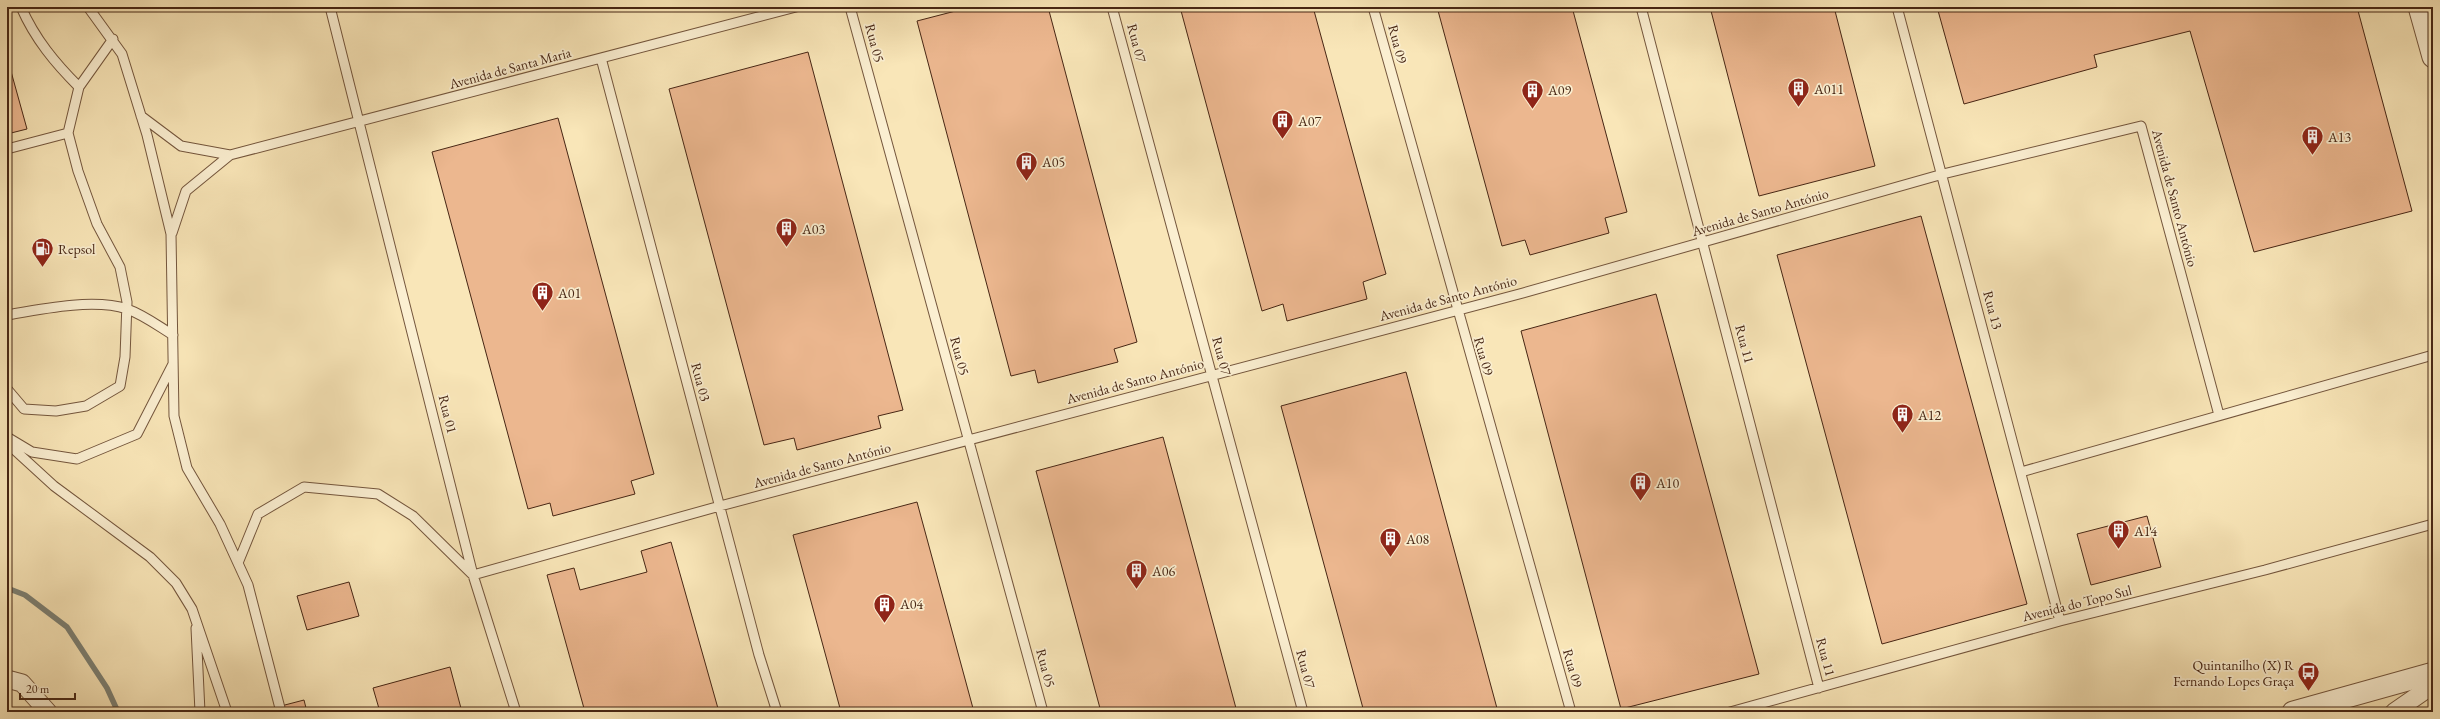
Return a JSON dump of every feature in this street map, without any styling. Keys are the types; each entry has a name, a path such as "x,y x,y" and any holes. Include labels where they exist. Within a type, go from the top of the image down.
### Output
{"street":[{"path":"2418,7 2433,57"},
{"path":"2293,712 2433,672"},
{"path":"7,679 22,683 48,712"},
{"path":"2394,712 2433,684"}],"lane":[{"path":"21,7 30,28 53,61 79,88"},
{"path":"88,7 113,39 122,54 141,116 171,234 174,416 187,468 220,524 248,585 281,712"},
{"name":"Rua 01","path":"330,7 473,574 516,712"},
{"name":"Avenida de Santa Maria","path":"141,116 181,146 230,155 796,7"},
{"name":"Rua 05","path":"850,7 1043,712"},
{"name":"Rua 07","path":"1112,7 1213,375 1303,712"},
{"name":"Rua 09","path":"1373,7 1570,712"},
{"name":"Rua 11","path":"1641,7 1704,243 1819,688"},
{"name":"Rua 13","path":"1896,7 1943,174 2060,621"},
{"path":"7,389 24,409 56,411 86,406 120,386 125,357 126,309 120,267 97,224 78,171 68,133 79,88 113,39"},
{"name":"Rua 03","path":"601,58 720,506 777,712"},
{"name":"Avenida de Santo António","path":"473,574 720,506 1457,311 1704,243 1943,174 2141,126 2219,415"},
{"path":"7,149 68,133"},
{"name":"Avenida de Santa Maria","path":"171,234 186,191 230,155"},
{"path":"7,315 63,307 98,306 126,309 147,318 173,335"},
{"path":"2021,472 2433,355"},
{"path":"7,437 32,452 77,459 137,434 173,363"},
{"path":"7,443 54,486 150,557 176,583 195,616 227,712"},
{"path":"238,563 258,514 304,488 378,494 413,516 473,574"},
{"name":"Avenida do Topo Sul","path":"1730,712 2060,621 2265,570 2433,524"},
{"path":"195,616 200,712"}],"building":[{"name":"A05","path":"971,7 1048,7 1137,342 1114,349 1118,362 1038,383 1035,370 1011,376 917,21"},
{"name":"A07","path":"1180,7 1313,7 1386,274 1363,282 1367,299 1287,321 1283,304 1262,311"},
{"name":"A09","path":"1437,7 1572,7 1627,212 1605,218 1609,233 1530,255 1525,240 1502,246"},
{"name":"A011","path":"1710,7 1834,7 1875,166 1759,196"},
{"name":"A13","path":"1937,7 2357,7 2412,211 2254,252 2190,31 2094,55 2097,67 1964,104"},
{"name":"A03","path":"808,52 903,410 878,416 881,428 797,450 794,438 764,445 669,89"},
{"path":"7,57 27,129 7,134"},
{"name":"A01","path":"558,118 654,474 631,481 635,494 553,516 550,503 528,509 432,152"},
{"name":"A12","path":"1921,216 2027,604 1882,644 1777,255"},
{"name":"A10","path":"1656,294 1759,674 1621,709 1521,331"},
{"name":"A08","path":"1406,372 1498,712 1364,712 1281,406"},
{"name":"A06","path":"1163,437 1237,712 1101,712 1036,471"},
{"name":"A04","path":"917,502 974,712 841,712 793,535"},
{"name":"A14","path":"2147,516 2161,567 2091,585 2077,534"},
{"path":"671,542 719,712 585,712 547,575 574,568 580,590 647,572 641,551"},
{"path":"349,582 359,616 307,630 297,596"},
{"path":"450,667 462,712 380,712 373,688"},
{"path":"304,700 307,712 258,712"}],"waterway":[{"path":"7,588 25,595 67,627 107,688 118,712"}],"place":[{"name":"A011","path":"1799,108"},
{"name":"A09","path":"1532,110"},
{"name":"A07","path":"1283,140"},
{"name":"A13","path":"2312,156"},
{"name":"A05","path":"1027,182"},
{"name":"A03","path":"786,248"},
{"name":"Repsol","path":"42,268"},
{"name":"A01","path":"543,312"},
{"name":"A12","path":"1903,434"},
{"name":"A10","path":"1640,502"},
{"name":"A14","path":"2119,550"},
{"name":"A08","path":"1390,558"},
{"name":"A06","path":"1137,590"},
{"name":"A04","path":"884,624"},
{"name":"Quintanilho (X) R Fernando Lopes Graça","path":"2309,692"}]}
